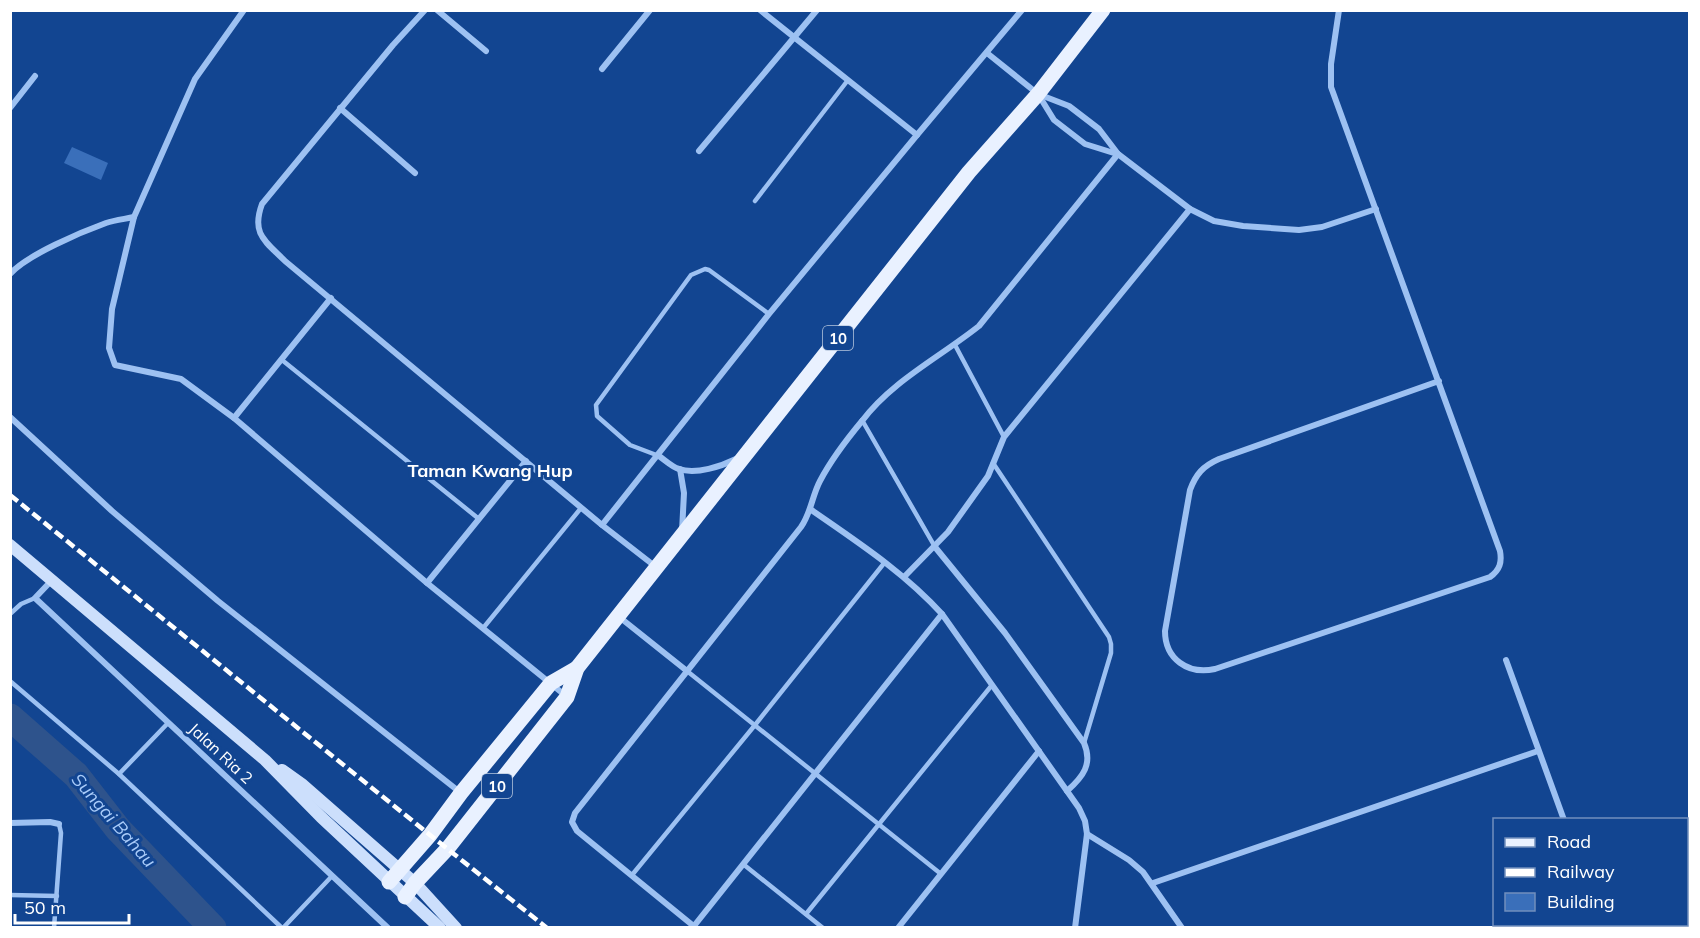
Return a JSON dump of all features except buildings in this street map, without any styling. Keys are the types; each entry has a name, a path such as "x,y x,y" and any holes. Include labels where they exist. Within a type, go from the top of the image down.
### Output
{"main road":[{"name":"10","path":"405,897 567,697 577,668 656,567 969,172 1038,94 1103,10"},
{"path":"10,545 265,760 389,882 440,927"},
{"name":"10","path":"389,882 430,835 550,683 577,668"},
{"path":"265,760 303,785 415,883 456,927"}],"street":[{"path":"244,10 195,79 134,218 112,309 109,348 115,365 181,379 234,418 427,583 484,627 567,697"},
{"path":"425,10 340,108 262,204 257,217 258,230 265,241 285,261 602,525 656,567"},
{"path":"437,10 486,51"},
{"path":"602,69 650,10"},
{"path":"760,10 917,135"},
{"path":"699,151 816,10"},
{"path":"602,525 659,456 769,314 1022,10"},
{"path":"1339,10 1330,64 1331,87 1439,381 1500,551 1500,566 1497,572 1490,577 1215,669 1187,668 1172,657 1167,649 1165,631 1190,490 1199,471 1219,459 1439,381"},
{"path":"987,53 1038,94 1069,106 1099,129 1118,154 1190,209 1214,220 1227,224 1299,230 1322,227 1376,209"},
{"path":"10,108 35,76"},
{"path":"1038,94 1054,120 1085,144 1118,154"},
{"path":"340,108 415,173"},
{"path":"942,614 695,927 573,827 573,818 801,527 822,477 862,420 890,391 979,326 1118,154"},
{"path":"904,577 948,532 988,476 1004,437 1190,209"},
{"path":"10,274 37,254 108,222 134,218"},
{"path":"234,418 332,298"},
{"path":"10,417 112,511 219,601 461,793"},
{"path":"659,456 680,469 702,470 718,466 747,453"},
{"path":"427,583 526,461"},
{"path":"680,469 684,493 681,536"},
{"path":"810,509 904,577 942,614 1079,808 1085,820 1087,834 1075,927"},
{"path":"935,547 1005,633 1084,743 1088,758 1084,773 1067,791"},
{"path":"35,598 52,579"},
{"name":"Jalan Ria 2","path":"35,598 388,927"},
{"path":"618,616 687,671"},
{"path":"1506,660 1564,818"},
{"path":"898,927 1039,751"},
{"path":"1153,883 1538,751"},
{"path":"10,823 50,822 59,824"},
{"path":"1087,834 1130,860 1153,883 1182,927"}],"lane":[{"path":"755,201 848,80"},
{"path":"659,456 630,445 597,416 596,405 691,275 705,269 709,270 769,314"},
{"path":"955,345 1004,437"},
{"path":"282,360 479,519"},
{"path":"862,420 935,547"},
{"path":"993,463 1109,637 1111,653 1084,743"},
{"path":"484,627 581,507"},
{"path":"632,875 885,562"},
{"path":"10,614 21,604 35,598"},
{"path":"687,671 941,874"},
{"path":"10,681 120,774 283,927 333,876"},
{"path":"806,914 992,685"},
{"path":"120,774 168,723"},
{"path":"54,927 61,833 59,824"},
{"path":"743,864 823,927"},
{"path":"10,896 57,896"}],"waterway":[{"name":"Sungai Bahau","path":"10,717 76,775 118,829 213,928"}],"railway":[{"path":"10,495 547,928"}],"district":[{"name":"Taman Kwang Hup","path":"490,470"}]}
